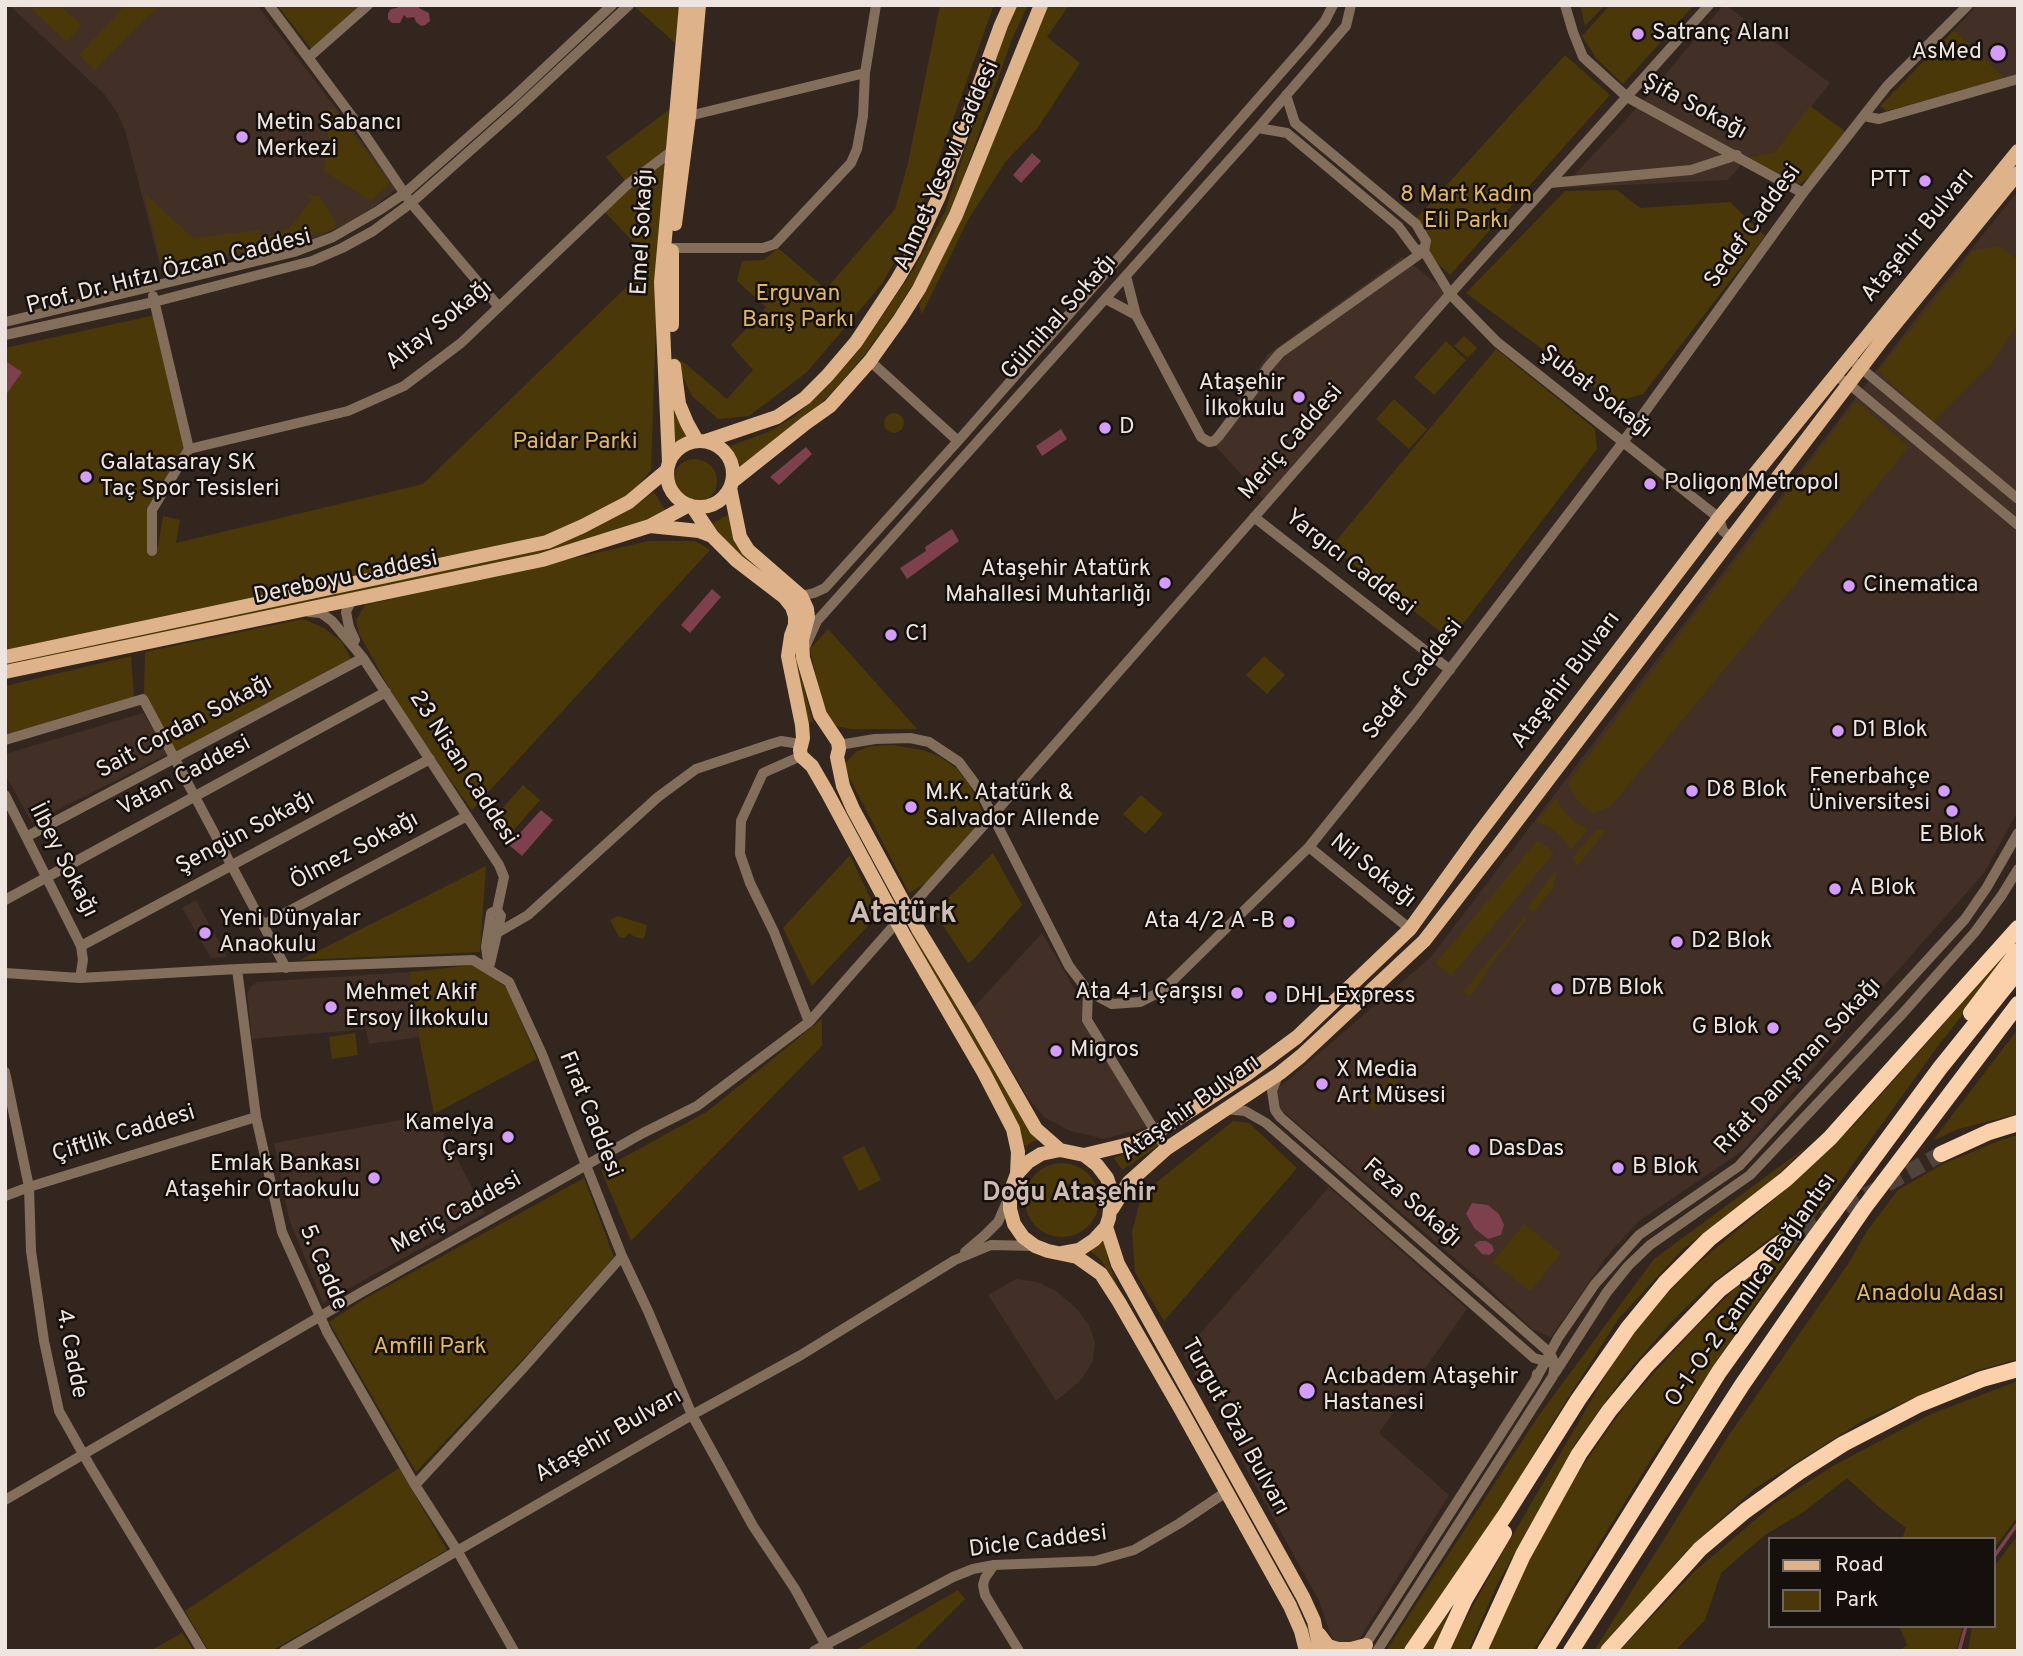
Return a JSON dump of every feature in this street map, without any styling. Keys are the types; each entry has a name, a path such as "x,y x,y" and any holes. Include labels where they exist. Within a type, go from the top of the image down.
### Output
{"highway":[{"path":"1950,1005 2018,916"},
{"path":"1412,1651 1506,1514 1578,1400 1628,1328 1665,1283 1709,1240 1786,1180 1829,1138 2018,928"},
{"path":"1814,1239 1876,1142 2018,951"},
{"name":"O-1-O-2 Çamlıca Bağlantısı","path":"1545,1651 1719,1372 1940,1068 2018,971"},
{"name":"O-1-O-2 Çamlıca Bağlantısı","path":"1571,1651 1742,1385 1864,1208 2018,1004"},
{"path":"1941,1154 1989,1132 2018,1123"},
{"path":"1479,1651 1523,1555 1579,1454 1609,1411 1646,1366 1720,1289 1782,1242"},
{"path":"1608,1651 1700,1549 1745,1511 1799,1472 1843,1444 1920,1404 1982,1379 2018,1369"},
{"path":"1441,1651 1465,1599 1578,1400"}],"main road":[{"name":"Emel Sokağı","path":"668,466 661,282 686,5"},
{"name":"Emel Sokağı","path":"699,5 689,116 672,248 674,376 679,404 687,423 702,441"},
{"name":"Ahmet Yesevi Caddesi","path":"702,441 777,417 805,398 856,342 914,251 939,196 1010,5"},
{"name":"Ahmet Yesevi Caddesi","path":"731,484 830,406 870,362 919,289 956,215 1041,5"},
{"name":"Ataşehir Bulvarı","path":"1084,1155 1134,1143 1157,1132 1247,1074 1297,1037 1410,929 1719,518 2018,152"},
{"name":"Ataşehir Bulvarı","path":"1112,1209 1129,1182 1166,1149 1280,1073 1424,941 1861,368 2018,173"},
{"path":"690,505 713,504 726,495 731,484 731,460 716,444 702,441 680,447 668,466 667,478 672,491 690,505 712,536 737,561 784,597 792,607 795,625 788,656 804,751 1013,1129 1018,1153 1017,1174 1010,1193 1010,1209 1014,1224 1023,1237 1035,1246"},
{"name":"Dereboyu Caddesi","path":"5,657 547,542 629,502 668,466"},
{"path":"731,484 740,537 748,550 801,596 808,617 803,640 803,658 820,715 837,746 843,786 853,808 908,910 1036,1129 1060,1150"},
{"name":"Dereboyu Caddesi","path":"5,672 542,560 650,526 690,505"},
{"path":"650,526 699,531 712,536"},
{"path":"804,751 812,730 818,728 825,729 837,746"},
{"path":"804,751 823,767 829,765 837,746"},
{"path":"1410,929 1424,941"},
{"path":"1017,1174 1028,1162 1041,1154 1060,1150 1084,1155 1097,1165 1107,1178 1112,1193 1112,1209 1106,1227 1094,1240 1079,1250 1062,1253"},
{"name":"Turgut Özal Bulvarı","path":"1106,1227 1118,1264 1303,1597 1314,1620 1320,1651"},
{"name":"Turgut Özal Bulvarı","path":"1035,1246 1077,1257 1101,1274 1290,1606 1306,1651"},
{"path":"1316,1630 1328,1646 1338,1649 1368,1649"}],"street":[{"path":"269,5 408,198 499,307"},
{"path":"309,57 368,5"},
{"name":"Prof. Dr. Hıfzı Özcan Caddesi","path":"5,335 154,302 312,261 342,248 373,231 612,5"},
{"name":"Prof. Dr. Hıfzı Özcan Caddesi","path":"5,322 294,252 352,227 408,198 516,110 629,5"},
{"path":"672,248 762,247 775,244 851,163 857,149 863,116 865,73 876,5"},
{"name":"Gülnihal Sokağı","path":"801,596 825,588 958,441 1307,43 1325,21 1333,5"},
{"name":"Şifa Sokağı","path":"1565,5 1583,57 1627,97 1803,193"},
{"name":"Meriç Caddesi","path":"908,910 1450,294 1709,5"},
{"name":"Sedef Caddesi","path":"1088,991 1112,1004 1140,1002 1162,991 1309,848 1450,670 1623,442 1803,193 1887,86 1968,5"},
{"name":"Gülnihal Sokağı","path":"803,658 817,621 1286,96 1346,26 1351,6"},
{"path":"689,116 865,73"},
{"path":"1864,116 1880,119 2018,79"},
{"path":"1126,276 1136,315 1201,437 1209,442 1219,436 1280,353 1424,251 1426,241 1416,224 1295,124 1286,96"},
{"path":"1258,128 1287,133 1398,226 1415,249 1424,251"},
{"name":"Altay Sokağı","path":"189,449 348,411 404,386 461,342 626,185 672,151"},
{"path":"1550,183 1691,170 1737,155"},
{"name":"Şubat Sokağı","path":"1424,251 1450,294 1497,342 1719,518 1723,531 1731,537"},
{"path":"152,288 189,449 152,510 152,551"},
{"path":"1106,299 1136,315"},
{"path":"1849,358 2018,499"},
{"path":"870,362 958,441"},
{"path":"1835,375 2018,525"},
{"name":"Yargıcı Caddesi","path":"1254,517 1450,670"},
{"path":"351,601 346,612 349,627 363,658"},
{"path":"304,611 321,614 332,621 363,658"},
{"name":"23 Nisan Caddesi","path":"363,658 499,865 504,877 497,910"},
{"name":"Sait Cordan Sokağı","path":"26,837 363,658"},
{"name":"Vatan Caddesi","path":"5,900 386,692"},
{"path":"5,740 143,699 286,968"},
{"path":"837,746 888,738 910,738 929,742 959,762 979,789 1069,966 1088,991 1087,1020 1166,1149"},
{"path":"498,933 528,915 659,797 696,769 781,741 804,751"},
{"path":"804,751 763,773 741,821 740,854 809,1022"},
{"name":"Şengün Sokağı","path":"81,946 430,759"},
{"name":"İlbey Sokağı","path":"5,795 10,818 26,837 81,946"},
{"name":"Ölmez Sokağı","path":"263,925 467,816"},
{"name":"Rıfat Danışman Sokağı","path":"1553,1376 1546,1359 1595,1284 1639,1235 1739,1166 1965,919 2018,832"},
{"name":"Nil Sokağı","path":"1309,848 1410,929"},
{"name":"Rıfat Danışman Sokağı","path":"1368,1649 1607,1292 1628,1266 1650,1245 1750,1175 1903,1013 1975,932 2018,869"},
{"path":"497,910 500,916 498,933 489,969 486,947 491,913 497,910"},
{"name":"Meriç Caddesi","path":"5,1500 586,1164 697,1106 809,1022 897,922"},
{"path":"80,978 83,960 81,946"},
{"name":"Fırat Caddesi","path":"5,973 80,978 473,960 509,982 542,1054 622,1256 692,1415 753,1526 795,1589 827,1647"},
{"name":"5. Cadde","path":"237,969 256,1117 282,1232 320,1317 415,1485 458,1552 514,1651"},
{"name":"4. Cadde","path":"5,1072 29,1187 31,1251 44,1340 59,1411 202,1651"},
{"name":"Feza Sokağı","path":"1280,1073 1272,1091 1275,1110 1280,1117 1539,1343 1546,1359"},
{"name":"Feza Sokağı","path":"1225,1109 1245,1111 1266,1123 1546,1359"},
{"name":"Çiftlik Caddesi","path":"5,1196 256,1117"},
{"name":"Ataşehir Bulvarı","path":"284,1651 801,1355 955,1260 998,1222 1010,1193"},
{"name":"Ataşehir Bulvarı","path":"955,1260 990,1245 1035,1246"},
{"path":"415,1485 622,1256"},
{"path":"1539,1343 1558,1338"},
{"path":"1368,1649 1536,1379 1538,1368 1546,1359 1566,1356"},
{"name":"Dicle Caddesi","path":"814,1651 827,1647 953,1577 973,1569 994,1565 1095,1561 1134,1550 1226,1492"},
{"path":"994,1565 985,1578 985,1595 1020,1651"}],"shaded area":[{"name":"Metin Sabancı Merkezi","path":"9,5 257,5 397,188 367,213 309,242 162,273 125,130 116,111 104,94"},
{"path":"399,5 419,5 419,8 429,13 430,21 421,26 414,17 407,18 404,15 400,23 392,23 388,19 388,13"},
{"path":"1723,5 1830,83 1775,152 1748,157 1728,180 1562,188 1646,98"},
{"name":"AsMed","path":"1977,5 2018,5 2018,75 2006,79 1954,30"},
{"path":"1032,153 1041,161 1021,183 1013,175"},
{"path":"2018,191 2018,811 1984,873 1744,1150 1639,1221 1608,1255 1551,1337 1532,1329 1482,1282 1278,1107 1274,1092 1431,957 1913,322"},
{"name":"Ataşehir İlkokulu","path":"1403,257 1450,294 1266,502 1210,440 1268,354"},
{"path":"5,361 22,372 5,396"},
{"path":"1061,429 1067,439 1042,456 1036,446"},
{"path":"806,447 812,454 779,485 770,477"},
{"path":"952,529 959,541 907,579 900,568"},
{"path":"712,589 721,597 690,633 681,625"},
{"path":"143,713 168,754 32,823 5,774 5,754"},
{"path":"541,810 553,820 522,856 509,845"},
{"name":"Yeni Dünyalar Anaokulu","path":"196,900 227,957 211,958 182,908"},
{"name":"Migros","path":"1042,933 1154,1125 1105,1139 1070,1131 1044,1117 1028,1098 974,1007"},
{"name":"Mehmet Akif Ersoy İlkokulu","path":"409,972 419,1037 369,1044 366,1029 252,1039 247,993 257,982"},
{"name":"Emlak Bankası Ataşehir Ortaokulu","path":"434,1114 485,1213 323,1303 289,1219 274,1143"},
{"name":"Acıbadem Ataşehir Hastanesi","path":"1329,1187 1467,1309 1379,1433 1449,1495 1359,1640 1350,1644 1336,1642 1332,1638 1319,1601 1248,1472 1227,1428 1183,1353"},
{"path":"1472,1203 1488,1205 1499,1214 1504,1225 1501,1235 1488,1239 1475,1229 1466,1214"},
{"path":"1479,1241 1492,1245 1494,1251 1489,1255 1482,1254 1474,1245"},
{"path":"1016,1279 1038,1282 1056,1291 1076,1308 1089,1325 1095,1342 1093,1361 1081,1380 1056,1401 988,1295"}],"green space":[{"path":"27,5 62,5 61,7 82,25 67,42"},
{"path":"125,5 163,5 147,17 95,70 79,55"},
{"path":"277,5 361,5 312,50"},
{"path":"635,5 680,5 675,43 634,6"},
{"name":"Erguvan Barış Parkı","path":"940,5 994,5 919,214 900,252 882,284 807,372 749,416 718,419 692,396 673,356 727,399 753,370 731,345 766,307 737,281 742,261 764,260 778,248 826,289 895,209 908,163"},
{"path":"1017,5 1028,5 1012,39 952,210 937,245 897,310 837,387 809,416 743,471 727,447 768,432 794,417 826,388 858,351 914,269 945,211 1000,44"},
{"path":"1048,5 1069,5 1047,37 1080,63 1037,129 1006,161 968,220 922,314 919,305 965,212 1019,68"},
{"path":"1580,5 1605,5 1585,26"},
{"path":"1610,5 1694,5 1623,84 1596,58 1582,36"},
{"path":"1954,30 2006,79 1886,111 1880,106"},
{"name":"8 Mart Kadın Eli Parkı","path":"1565,55 1610,95 1450,275 1434,260 1413,222"},
{"path":"1810,106 1846,132 1815,172 1799,185 1748,157 1775,152"},
{"path":"334,109 390,183 371,201 324,171 325,158 330,147 324,111"},
{"name":"Paidar Parki","path":"670,109 658,265 651,470 626,501 547,542 5,650 5,348 155,315 186,446 149,507 150,549 158,547 163,516 180,520 176,543 423,484 644,270 643,252 599,206 626,182 606,157"},
{"path":"1617,190 1640,208 1730,202 1765,236 1643,394 1614,402 1466,293 1565,191"},
{"path":"144,193 193,238 260,230 261,239 288,229 312,200 307,195 319,196 337,223 328,231 163,269"},
{"path":"1999,246 2018,260 2018,324 1991,364 1933,422 1878,371 1973,251"},
{"path":"1464,336 1477,348 1468,358 1454,346"},
{"path":"1446,341 1466,360 1434,395 1414,377"},
{"path":"1496,349 1595,429 1597,449 1463,624 1442,633 1331,547"},
{"path":"672,397 687,439 666,451"},
{"path":"1394,399 1427,429 1409,449 1376,419"},
{"path":"1856,401 1909,447 1610,807 1592,813 1576,799 1568,783"},
{"path":"890,413 898,413 904,423 898,433 890,433 884,427 884,419"},
{"path":"695,459 710,466 717,481 710,496 695,503 680,496 673,481 680,466"},
{"path":"654,492 668,515 535,557 5,666 5,661 586,531 628,511"},
{"path":"728,515 735,541 791,594 802,623 796,659 813,722 809,722 792,661 799,616 707,526"},
{"path":"649,541 695,541 710,550 472,810 396,700 359,634 356,620 365,605"},
{"path":"303,619 324,628 342,642 352,661 174,757 144,694 145,652"},
{"path":"828,629 917,729 851,729 836,726 824,712 810,649"},
{"path":"131,656 134,697 5,739 5,686"},
{"path":"1264,656 1285,675 1267,694 1246,675"},
{"path":"892,745 923,750 956,768 970,786 985,817 926,883 909,893 849,777 845,763 857,751 871,746"},
{"path":"523,785 540,800 506,839 489,823"},
{"path":"1141,795 1163,814 1145,834 1123,814"},
{"path":"1556,798 1564,812 1588,829 1571,850 1560,835 1546,825 1535,823"},
{"path":"1596,830 1607,830 1576,867 1573,857"},
{"path":"1537,841 1554,853 1451,976 1436,963"},
{"path":"993,853 1022,905 968,963 934,912"},
{"path":"850,855 878,915 812,986 783,928"},
{"path":"486,866 480,952 300,960"},
{"path":"1557,869 1553,888 1533,913 1527,908"},
{"path":"618,916 647,925 645,936 642,939 629,933 624,938 619,937 610,920"},
{"path":"1525,917 1527,919 1498,955 1470,997 1463,992"},
{"path":"913,930 1023,1120 1039,1139 1025,1146 1018,1123 910,932"},
{"path":"2018,935 2018,944 1938,1046 1825,1203 1725,1349 1652,1458 1533,1651 1488,1651 1528,1560 1575,1477 1626,1404 1693,1330 1756,1268 1785,1247 1777,1233 1709,1285 1672,1321 1624,1376 1576,1442 1497,1585 1468,1651 1448,1651 1624,1344 1690,1270 1778,1196 1855,1124 2000,960"},
{"path":"474,965 507,988 537,1059 434,1114 409,972"},
{"path":"822,1019 822,1046 631,1241 601,1170 708,1111"},
{"path":"2018,1029 2018,1114 1958,1129 1934,1139"},
{"path":"355,1033 358,1055 332,1059 329,1037"},
{"path":"1406,1059 1414,1062 1373,1111 1368,1099"},
{"path":"1233,1121 1249,1123 1297,1168 1164,1321 1135,1272 1132,1232 1142,1194"},
{"name":"Anadolu Adası","path":"2018,1135 2018,1359 1975,1371 1864,1420 1754,1489 1684,1553 1602,1651 1594,1651 1729,1435 1848,1264 1867,1231 1898,1190 1943,1164"},
{"path":"1155,1140 1158,1146 1122,1170 1114,1158"},
{"path":"864,1146 881,1180 859,1191 842,1157"},
{"path":"1806,1147 1771,1181 1683,1249 1619,1318 1496,1517 1402,1651 1386,1651 1537,1418 1654,1259"},
{"path":"1062,1163 1083,1169 1093,1179 1099,1200 1093,1221 1083,1231 1062,1237 1041,1231 1031,1221 1025,1200 1031,1179 1041,1169"},
{"name":"Amfili Park","path":"584,1178 614,1257 523,1359 416,1472 329,1322 366,1298"},
{"path":"1524,1224 1561,1253 1530,1291 1493,1262"},
{"path":"1105,1236 1107,1257 1117,1286 1100,1259 1087,1248"},
{"path":"2018,1381 2018,1516 1995,1547 1995,1537 1903,1537 1906,1528 1847,1478 1805,1511 1765,1535 1721,1573 1705,1620 1675,1651 1619,1651 1695,1571 1775,1503 1833,1466 1931,1414"},
{"path":"399,1468 447,1550 271,1651 209,1651 185,1611"},
{"path":"2018,1535 2018,1651 1968,1651 1972,1628 1995,1628 1995,1565"},
{"path":"958,1590 965,1599 913,1651 854,1651"},
{"path":"1450,1611 1433,1651 1421,1651"},
{"path":"1900,1628 1962,1628 1956,1651 1900,1651 1907,1645"},
{"path":"182,1633 194,1651 150,1651"}],"waterway":[{"path":"1995,1555 2018,1523"},
{"path":"1959,1651 1965,1628"}],"tunnel":[{"path":"1782,1242 1941,1154"}],"place":[{"name":"Satranç Alanı","path":"1638,34"},
{"name":"AsMed","path":"1998,53"},
{"name":"Metin Sabancı Merkezi","path":"242,137"},
{"name":"PTT","path":"1925,181"},
{"name":"Ataşehir İlkokulu","path":"1299,397"},
{"name":"D","path":"1105,428"},
{"name":"Galatasaray SK Taç Spor Tesisleri","path":"86,477"},
{"name":"Poligon Metropol","path":"1650,484"},
{"name":"Ataşehir Atatürk Mahallesi Muhtarlığı","path":"1165,583"},
{"name":"Cinematica","path":"1849,586"},
{"name":"C1","path":"891,635"},
{"name":"D1 Blok","path":"1838,731"},
{"name":"D8 Blok","path":"1692,791"},
{"name":"Fenerbahçe Üniversitesi","path":"1944,791"},
{"name":"M.K. Atatürk & Salvador Allende","path":"911,807"},
{"name":"E Blok","path":"1952,811"},
{"name":"A Blok","path":"1835,889"},
{"name":"Ata 4/2 A -B","path":"1289,922"},
{"name":"Yeni Dünyalar Anaokulu","path":"205,933"},
{"name":"D2 Blok","path":"1677,942"},
{"name":"D7B Blok","path":"1557,989"},
{"name":"Ata 4-1 Çarşısı","path":"1237,993"},
{"name":"DHL Express","path":"1271,997"},
{"name":"Mehmet Akif Ersoy İlkokulu","path":"331,1007"},
{"name":"G Blok","path":"1773,1028"},
{"name":"Migros","path":"1056,1051"},
{"name":"X Media Art Müsesi","path":"1322,1084"},
{"name":"Kamelya Çarşı","path":"508,1137"},
{"name":"DasDas","path":"1474,1150"},
{"name":"B Blok","path":"1618,1168"},
{"name":"Emlak Bankası Ataşehir Ortaokulu","path":"374,1178"},
{"name":"Acıbadem Ataşehir Hastanesi","path":"1307,1391"}],"district":[{"name":"Atatürk","path":"903,916"},
{"name":"Doğu Ataşehir","path":"1069,1195"}]}
